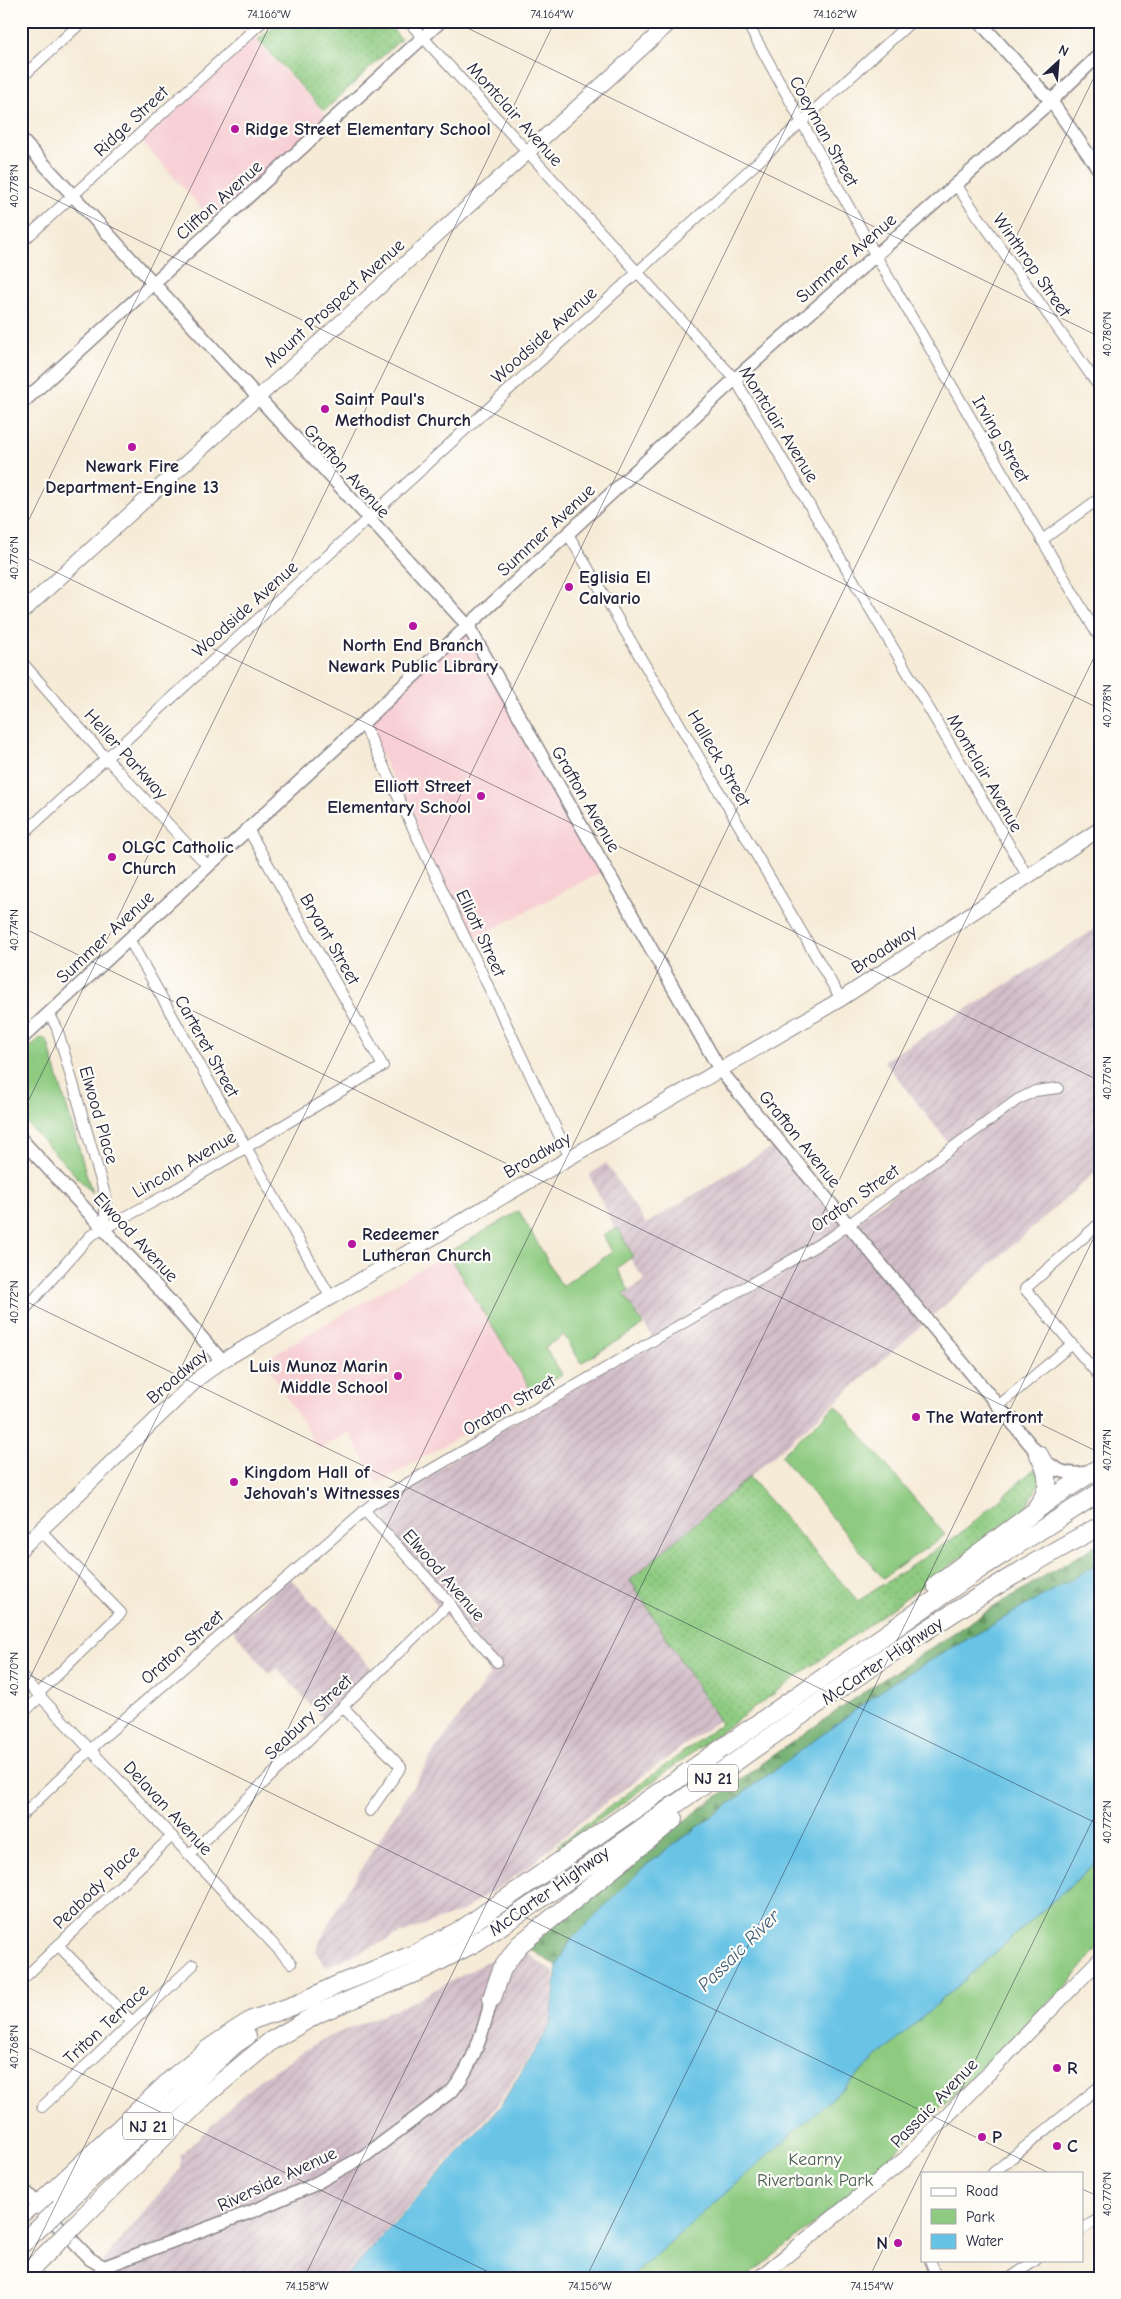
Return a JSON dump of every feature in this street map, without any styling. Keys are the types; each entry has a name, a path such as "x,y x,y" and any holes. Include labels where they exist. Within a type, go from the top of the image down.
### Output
{"highway":[{"path":"1030,1514 1042,1500 1048,1484 1045,1465 1039,1455"},
{"path":"832,1672 943,1580 1030,1514 1100,1467"},
{"name":"NJ 21","path":"21,2245 235,2044 298,2004 339,1984 417,1953 464,1928 1012,1547 1100,1492"},
{"name":"McCarter Highway","path":"22,2278 206,2095 270,2042 319,2013 424,1969 476,1942 827,1698 986,1592 1100,1526"},
{"path":"492,1998 502,1969 529,1936 632,1851 827,1698"},
{"path":"38,2205 191,2062 252,2020 298,2004"}],"main road":[{"name":"Mount Prospect Avenue","path":"21,613 672,21"},
{"name":"Broadway","path":"21,1549 200,1377 222,1361 841,998 1100,829"},
{"name":"Passaic Avenue","path":"759,2278 906,2160 1099,1961"}],"street":[{"path":"21,78 83,21"},
{"name":"Ridge Street","path":"21,243 263,21"},
{"name":"Montclair Avenue","path":"408,21 636,273 735,379 1028,876"},
{"name":"Clifton Avenue","path":"21,404 441,21"},
{"name":"Coeyman Street","path":"746,21 876,256"},
{"name":"Woodside Avenue","path":"21,836 912,21"},
{"path":"979,21 1051,101 1100,171"},
{"name":"Summer Avenue","path":"21,1038 735,379 1051,101 1100,54"},
{"name":"Grafton Avenue","path":"21,139 367,519 468,626 720,1070 1039,1455 1052,1466 1067,1474 1088,1472 1100,1467"},
{"name":"Winthrop Street","path":"956,185 1100,388"},
{"name":"Irving Street","path":"876,256 1100,639"},
{"path":"1042,540 1100,498"},
{"name":"Halleck Street","path":"568,534 841,998"},
{"name":"Heller Parkway","path":"21,661 106,758 208,866"},
{"name":"Elliott Street","path":"363,723 570,1158"},
{"name":"Bryant Street","path":"248,829 383,1066"},
{"name":"Carteret Street","path":"129,939 331,1298"},
{"name":"Elwood Place","path":"49,1013 56,1023 106,1198 104,1229"},
{"name":"Lincoln Avenue","path":"21,1314 81,1245 104,1229 166,1195 383,1066"},
{"name":"Oraton Street","path":"21,1816 90,1749 364,1510 848,1226 1017,1100 1035,1091 1058,1088"},
{"name":"Elwood Avenue","path":"21,1139 168,1298 222,1361"},
{"path":"1100,1224 1025,1289 1100,1377"},
{"path":"998,1406 1071,1345"},
{"name":"Elwood Avenue","path":"364,1510 450,1603 461,1622 497,1662"},
{"path":"21,1715 121,1614 40,1530"},
{"name":"Seabury Street","path":"189,1855 450,1603"},
{"name":"Delavan Avenue","path":"21,1676 291,1963"},
{"path":"343,1706 401,1767 370,1811"},
{"name":"Peabody Place","path":"21,1981 172,1836"},
{"path":"58,1946 132,2022"},
{"name":"Triton Terrace","path":"42,2107 193,1966"},
{"name":"Riverside Avenue","path":"38,2205 90,2260 104,2266 128,2259 283,2199 311,2186 366,2155 452,2090 462,2078 478,2046 492,1998"},
{"path":"994,2172 1100,2086"},
{"path":"21,2188 38,2205 21,2219"},
{"path":"1084,2228 1100,2218"},
{"path":"931,2262 937,2278"},
{"path":"1010,2278 1033,2262"}],"shaded area":[{"name":"Ridge Street Elementary School","path":"252,36 329,118 214,222 140,139"},
{"name":"Elliott Street Elementary School","path":"466,628 603,871 470,941 365,721"},
{"path":"1100,926 1100,1168 632,1581 719,1720 585,1818 526,1869 461,1912 410,1930 326,1967 315,1951 341,1901 436,1749 490,1675 473,1633 442,1614 376,1505 654,1339 624,1294 645,1280 628,1256 589,1175 606,1163 646,1224 779,1143 849,1227 954,1150 884,1061"},
{"name":"Luis Munoz Marin Middle School","path":"448,1253 533,1393 378,1484 349,1432 319,1450 264,1360"},
{"path":"289,1577 375,1672 324,1720 277,1668 269,1674 232,1629"},
{"path":"515,1944 554,1973 551,2023 495,2108 343,2278 84,2278 98,2267 180,2169 180,2156 259,2080 319,2041 414,2001 500,1955"}],"green space":[{"path":"279,21 386,21 401,39 324,111 258,40"},
{"path":"40,1038 47,1040 92,1193 21,1117 21,1056"},
{"path":"519,1211 562,1286 612,1252 603,1235 618,1228 633,1256 617,1268 629,1291 624,1294 643,1325 581,1363 564,1335 545,1347 562,1374 533,1393 447,1253"},
{"path":"836,1405 945,1535 883,1578 781,1456"},
{"path":"1034,1469 1041,1479 1024,1512 561,1848 558,1845 721,1724 630,1580 749,1477 858,1601 961,1533"},
{"path":"1100,1543 1100,1563 893,1682 644,1867 571,1940 557,1966 528,1948 661,1839 782,1749 939,1643"},
{"name":"Kearny Riverbank Park","path":"1100,1859 1100,1945 1070,1982 847,2198 745,2278 630,2278"}],"water":[{"name":"Passaic River","path":"1100,1563 1100,1859 630,2278 344,2278 499,2108 551,2024 557,1966 571,1940 644,1867 893,1682"}],"place":[{"name":"Ridge Street Elementary School","path":"235,129"},
{"name":"Saint Paul's Methodist Church","path":"325,409"},
{"name":"Newark Fire Department-Engine 13","path":"132,447"},
{"name":"Eglisia El Calvario","path":"569,587"},
{"name":"North End Branch Newark Public Library","path":"413,626"},
{"name":"Elliott Street Elementary School","path":"481,796"},
{"name":"OLGC Catholic Church","path":"112,857"},
{"name":"Redeemer Lutheran Church","path":"352,1244"},
{"name":"Luis Munoz Marin Middle School","path":"398,1376"},
{"name":"The Waterfront","path":"916,1417"},
{"name":"Kingdom Hall of Jehovah's Witnesses","path":"234,1482"},
{"name":"R","path":"1057,2068"},
{"name":"P","path":"982,2137"},
{"name":"C","path":"1057,2146"},
{"name":"N","path":"898,2243"}]}
